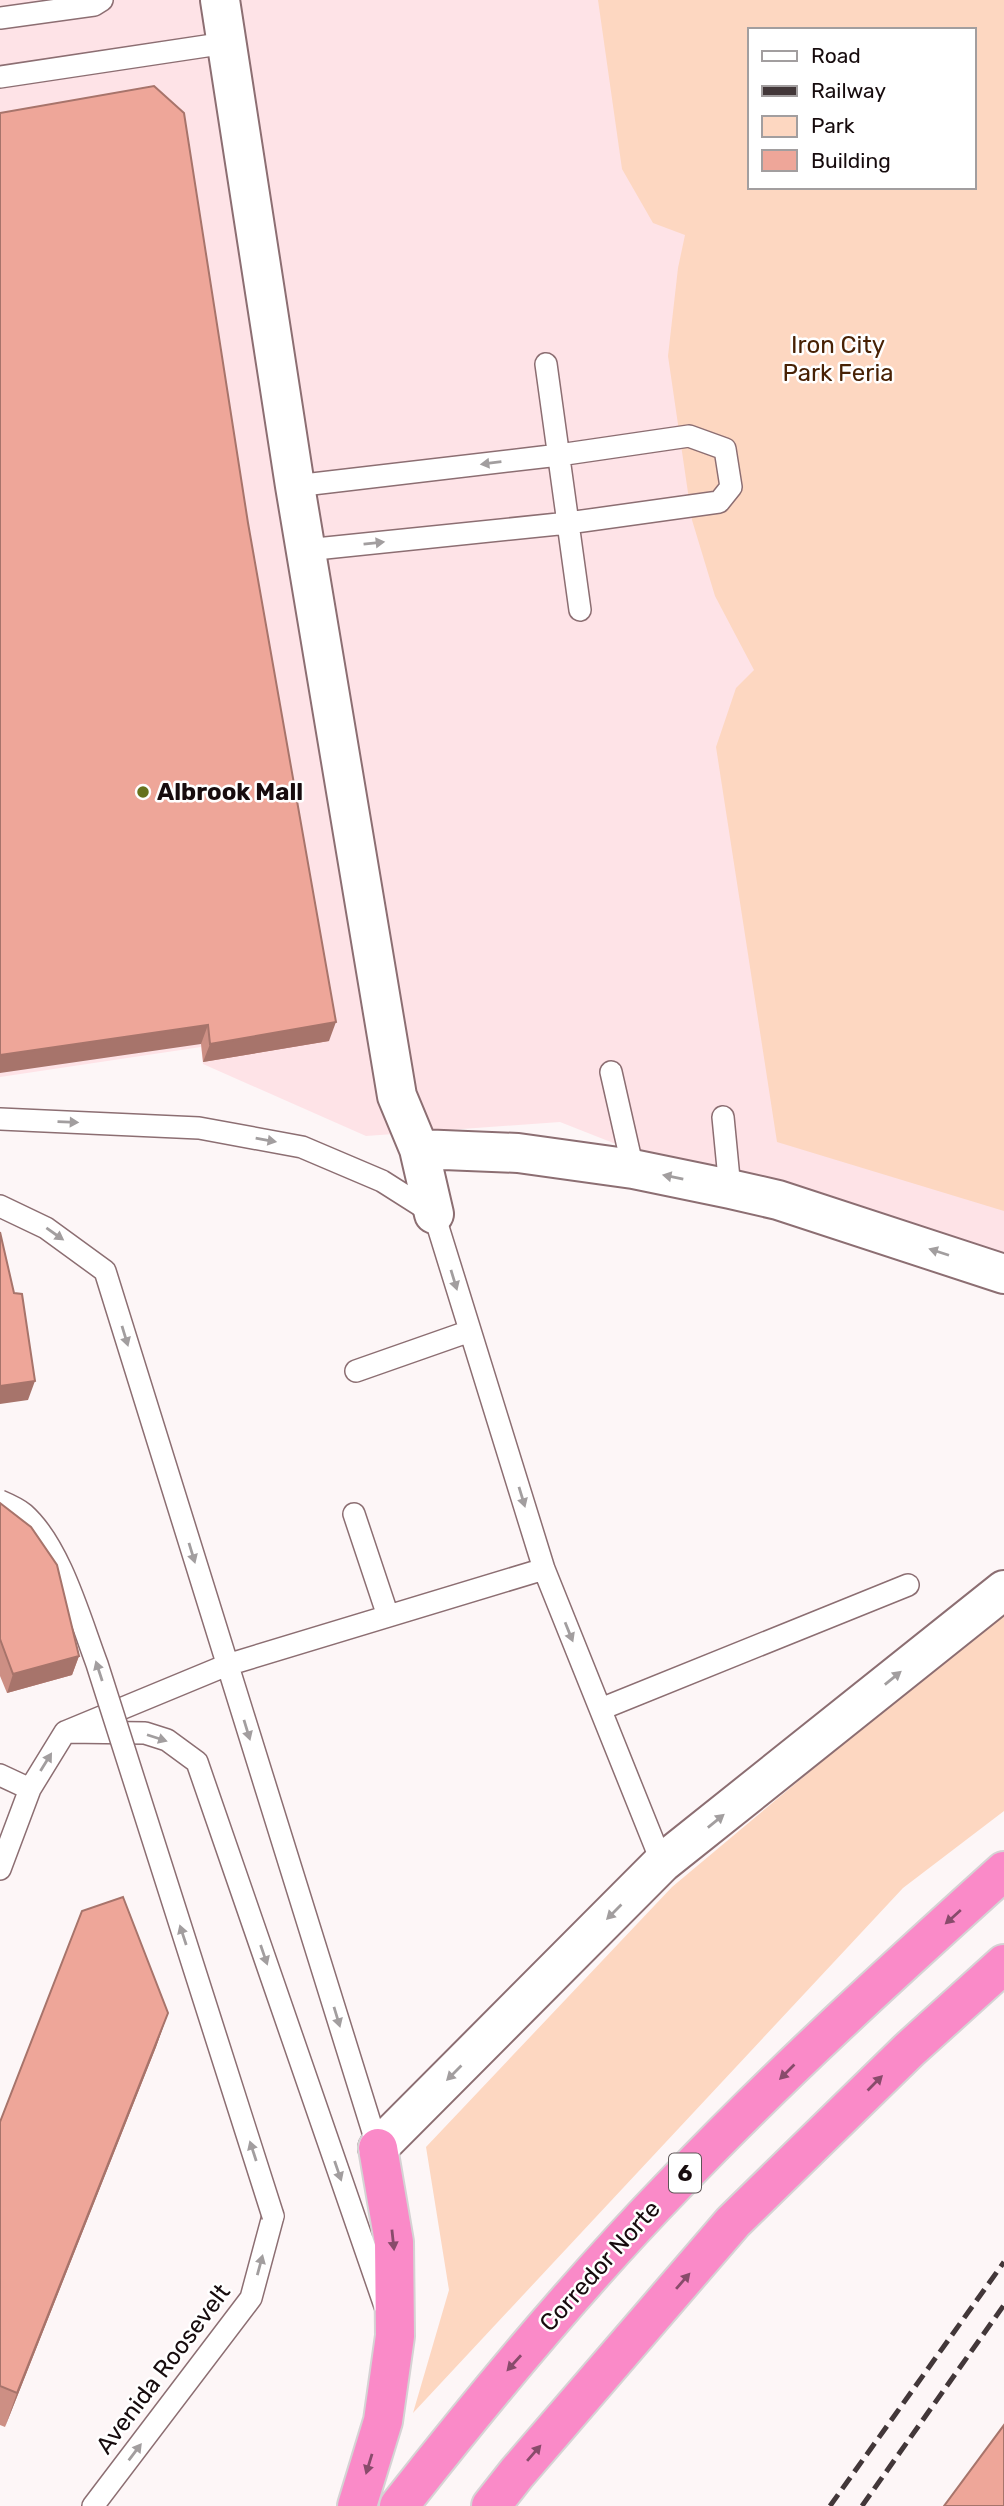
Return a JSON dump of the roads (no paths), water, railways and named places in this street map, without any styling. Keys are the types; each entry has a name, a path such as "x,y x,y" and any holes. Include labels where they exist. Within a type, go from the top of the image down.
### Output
{"highway":[{"name":"Corredor Norte","path":"399,2506 498,2380 673,2185 846,2014 1004,1871"},
{"path":"491,2506 733,2222 909,2049 1004,1964"},
{"path":"357,2506 383,2421 395,2336 394,2242 378,2148"}],"street":[{"path":"220,0 295,486 397,1096 419,1149 434,1214"},
{"path":"419,1149 517,1153 633,1169 730,1189 778,1200 1004,1273"},
{"path":"378,2148 662,1863 1004,1590"}],"lane":[{"path":"6,11 94,5 102,0"},
{"path":"0,77 226,43"},
{"path":"546,364 580,610"},
{"path":"295,486 559,455 689,436 725,449 731,487 719,502 568,523 306,550"},
{"path":"611,1072 633,1169"},
{"path":"723,1117 730,1189"},
{"path":"0,1119 199,1128 302,1147 382,1181 434,1214 544,1569 662,1863"},
{"path":"0,1206 46,1228 105,1271 378,2148"},
{"path":"356,1371 470,1331"},
{"name":"Avenida Roosevelt","path":"0,1501 23,1513 44,1539 66,1581 97,1664 274,2216 251,2298 93,2506"},
{"path":"354,1514 388,1616"},
{"path":"0,1869 30,1789 65,1732 226,1665 544,1569"},
{"path":"601,1709 908,1585"},
{"path":"65,1732 145,1733 167,1740 197,1762 395,2336"},
{"path":"0,1775 30,1789"}],"railway":[{"path":"830,2506 1004,2262"},
{"path":"862,2506 1004,2305"}],"place":[{"name":"Albrook Mall","path":"143,792"}],"park label":[{"name":"Iron City Park Feria","path":"838,359"}]}
